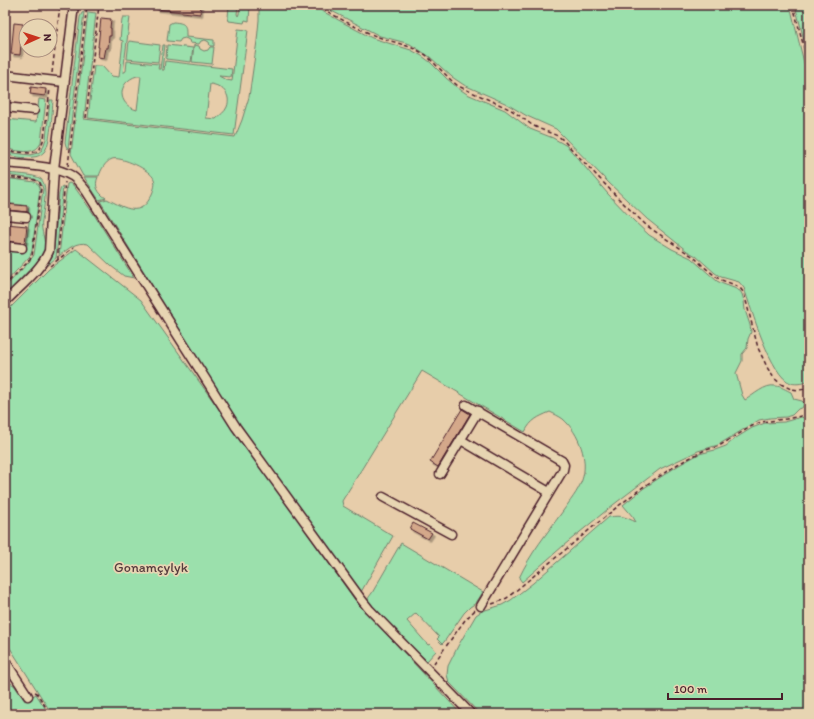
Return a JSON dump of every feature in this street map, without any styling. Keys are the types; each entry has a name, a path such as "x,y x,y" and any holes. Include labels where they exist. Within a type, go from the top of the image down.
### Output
{"street":[{"path":"5,302 41,265 46,258 48,251 54,169 74,5"},
{"path":"5,75 64,82"},
{"path":"5,107 34,110"},
{"path":"5,163 54,169 64,172 79,182 87,192 236,427 361,599 471,714"},
{"path":"5,214 26,217"},
{"path":"5,246 22,248"},
{"path":"466,405 562,461 564,465 564,468 481,606"},
{"path":"440,474 478,411"},
{"path":"461,440 549,492"},
{"path":"383,497 451,534"},
{"path":"6,667 28,696"}],"path":[{"path":"51,76 60,5"},
{"path":"70,152 87,5"},
{"path":"86,118 99,5"},
{"path":"316,5 372,35 412,47 426,55 458,86 512,111 540,130 558,136 647,226 694,257 719,279 740,288 746,299 758,348 774,378 791,390 809,388"},
{"path":"793,5 809,67"},
{"path":"5,150 30,153 40,149 44,138 50,87"},
{"path":"58,260 58,244 65,185"},
{"path":"429,670 470,613 481,606 498,602 506,598 643,487 678,464 703,451 719,446 761,422 801,416 809,419"}],"green space":[{"path":"229,5 238,5 238,16 240,5 250,5 249,21 245,20 244,23 229,21"},
{"path":"259,5 311,5 372,38 411,50 430,62 446,78 467,94 505,110 530,129 553,138 567,146 608,194 649,235 672,249 691,258 717,281 740,291 744,301 751,332 748,339 747,348 742,354 742,361 736,373 742,395 745,400 763,388 777,386 791,392 794,399 804,403 803,407 798,409 792,415 786,417 759,420 718,445 698,451 660,469 613,505 522,582 519,578 528,560 573,497 582,480 584,464 578,439 563,419 550,412 535,419 525,432 422,371 342,501 343,506 393,536 361,592 239,425 100,201 107,199 120,206 132,209 143,207 148,202 155,185 152,175 135,164 112,159 105,164 99,176 83,176 71,154 88,12 96,13 84,119 235,137 249,97 257,41"},
{"path":"320,5 790,5 809,88 809,381 793,384 784,378 776,368 763,341 744,288 739,282 721,277 715,273 696,256 687,251 647,219 556,129 527,116 505,103 464,85 452,77 430,57 410,44 380,36"},
{"path":"795,5 809,5 809,59"},
{"path":"84,12 68,149 65,142 80,17"},
{"path":"123,17 130,17 123,73 126,71 127,61 159,64 158,69 160,69 163,45 165,45 162,70 164,70 165,61 232,69 231,77 219,76 226,80 232,81 238,29 248,30 234,135 88,118 94,66 102,66 111,76 119,77 123,41 120,40","holes":["141,76 137,110 130,107 126,103 123,99 122,93 126,83 130,79","210,84 222,88 227,94 228,98 226,109 216,119 206,118"]},
{"path":"173,22 184,25 186,37 214,40 214,46 210,46 209,42 205,40 201,41 199,44 190,43 189,40 185,38 181,39 179,42 167,41 169,24"},
{"path":"129,41 160,45 158,62 127,59"},
{"path":"167,45 193,48 191,62 166,59"},
{"path":"194,45 199,46 200,49 204,51 208,50 210,47 214,47 212,64 192,62"},
{"path":"39,99 46,100 41,142 39,147 35,150 26,152 5,149 5,119 36,122"},
{"path":"50,100 53,100 51,128 44,152 30,158 5,155 5,152 30,155 38,153 42,150 46,139"},
{"path":"5,173 38,177 43,182 45,193 42,228 45,247 44,252 38,261 5,295 5,287 34,255 43,189 41,183 35,179 5,175"},
{"path":"84,177 98,177 96,183 98,189 106,198 99,200"},
{"path":"5,178 35,182 40,188 32,251 30,256 5,283 5,249 26,247 29,206 5,203"},
{"path":"69,183 73,185 93,213 134,278 124,276 88,244 84,243 76,245 69,248 59,256 67,184"},
{"path":"63,186 56,258 45,267 52,256 54,248 59,194 61,187"},
{"name":"Gonamçylyk","path":"76,249 141,300 355,600 461,714 52,714 5,640 5,313 49,269"},
{"path":"801,417 809,421 809,714 480,714 449,682 447,675 448,666 476,615 482,611 502,605 511,600 533,583 609,517 623,517 636,522 623,505 644,488 699,454 726,446 752,428 765,423 784,422"},
{"path":"401,543 483,592 476,603 464,613 442,644 437,639 439,637 416,613 407,621 428,645 430,644 436,651 427,661 392,629 368,603 369,597"},
{"path":"8,682 14,685 25,701 36,694 49,714 5,714 5,683"}],"building":[{"path":"156,5 201,5 200,14 156,9"},
{"path":"101,18 111,19 111,36 109,36 108,48 106,48 104,58 98,57"},
{"path":"14,23 18,23 18,55 11,54"},
{"path":"31,87 46,89 45,96 30,94"},
{"path":"6,204 27,206 27,212 6,210"},
{"path":"6,224 27,226 25,243 5,241"},
{"path":"462,409 470,414 438,467 430,462"},
{"path":"413,523 432,533 428,539 410,529"}],"waterway":[{"path":"808,405 809,410"}]}
